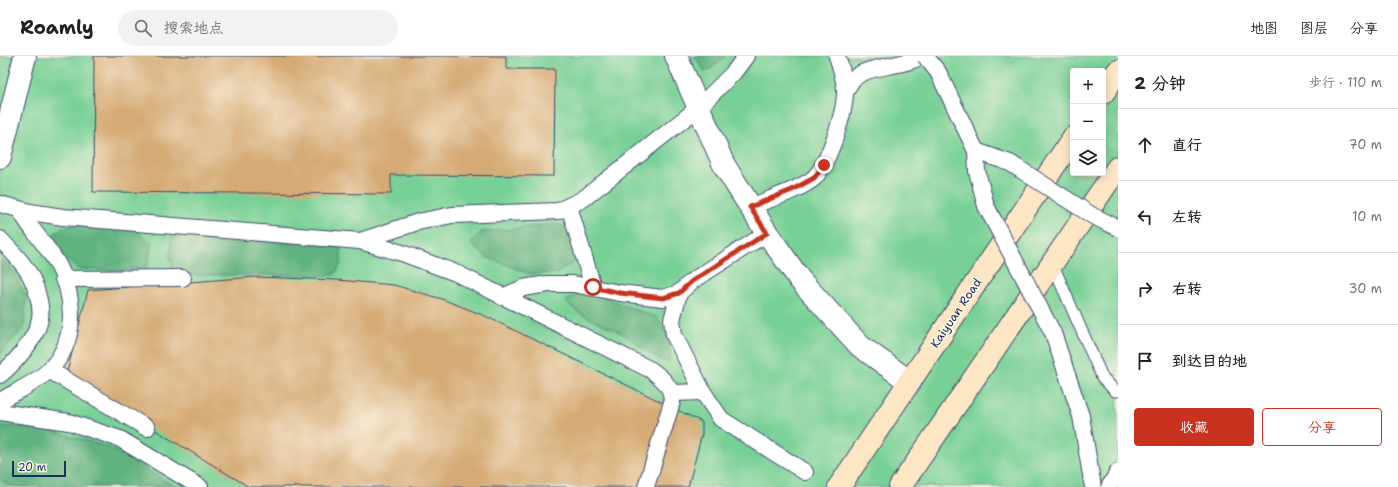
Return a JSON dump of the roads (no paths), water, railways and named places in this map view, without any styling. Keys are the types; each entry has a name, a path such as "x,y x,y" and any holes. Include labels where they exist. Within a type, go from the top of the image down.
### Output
{"main road":[{"path":"1106,89 1118,71"},
{"name":"Kaiyuan Road","path":"839,487 1072,140"},
{"path":"903,486 1118,167"}],"street":[{"path":"0,157 25,56"},
{"path":"676,56 724,165 767,233 800,280 860,346 910,382"},
{"path":"360,241 418,222 452,215 558,211 569,206 583,199 698,108 734,72 746,56"},
{"path":"750,207 792,190 814,178 824,165 831,148 841,114 845,92 843,75 837,56"},
{"path":"845,92 853,80 862,73 899,65 921,56"},
{"path":"925,56 938,72 976,151 977,171 986,206 1053,333 1081,416 1093,487"},
{"path":"976,151 1010,162 1093,216 1118,228"},
{"path":"0,204 20,210 63,217 360,241 402,253 456,273 651,370 666,381 672,393 672,402 646,487"},
{"path":"569,206 593,287"},
{"path":"0,401 49,370 59,359 72,321 71,304 56,263 25,220 20,210"},
{"path":"502,296 523,288 548,284 573,284 620,293 663,298 679,293 692,281 767,233"},
{"path":"0,238 22,263 32,279 38,298 40,318 34,335 0,375"},
{"path":"63,279 183,278"},
{"path":"679,293 672,320 674,335 703,392 721,418 805,472"},
{"path":"49,370 146,428"},
{"path":"672,393 703,392"},
{"path":"0,412 69,422 120,439 200,487"},
{"path":"1109,487 1118,472"}],"lane":[{"path":"1052,264 1102,377 1115,391 1118,391"}]}
